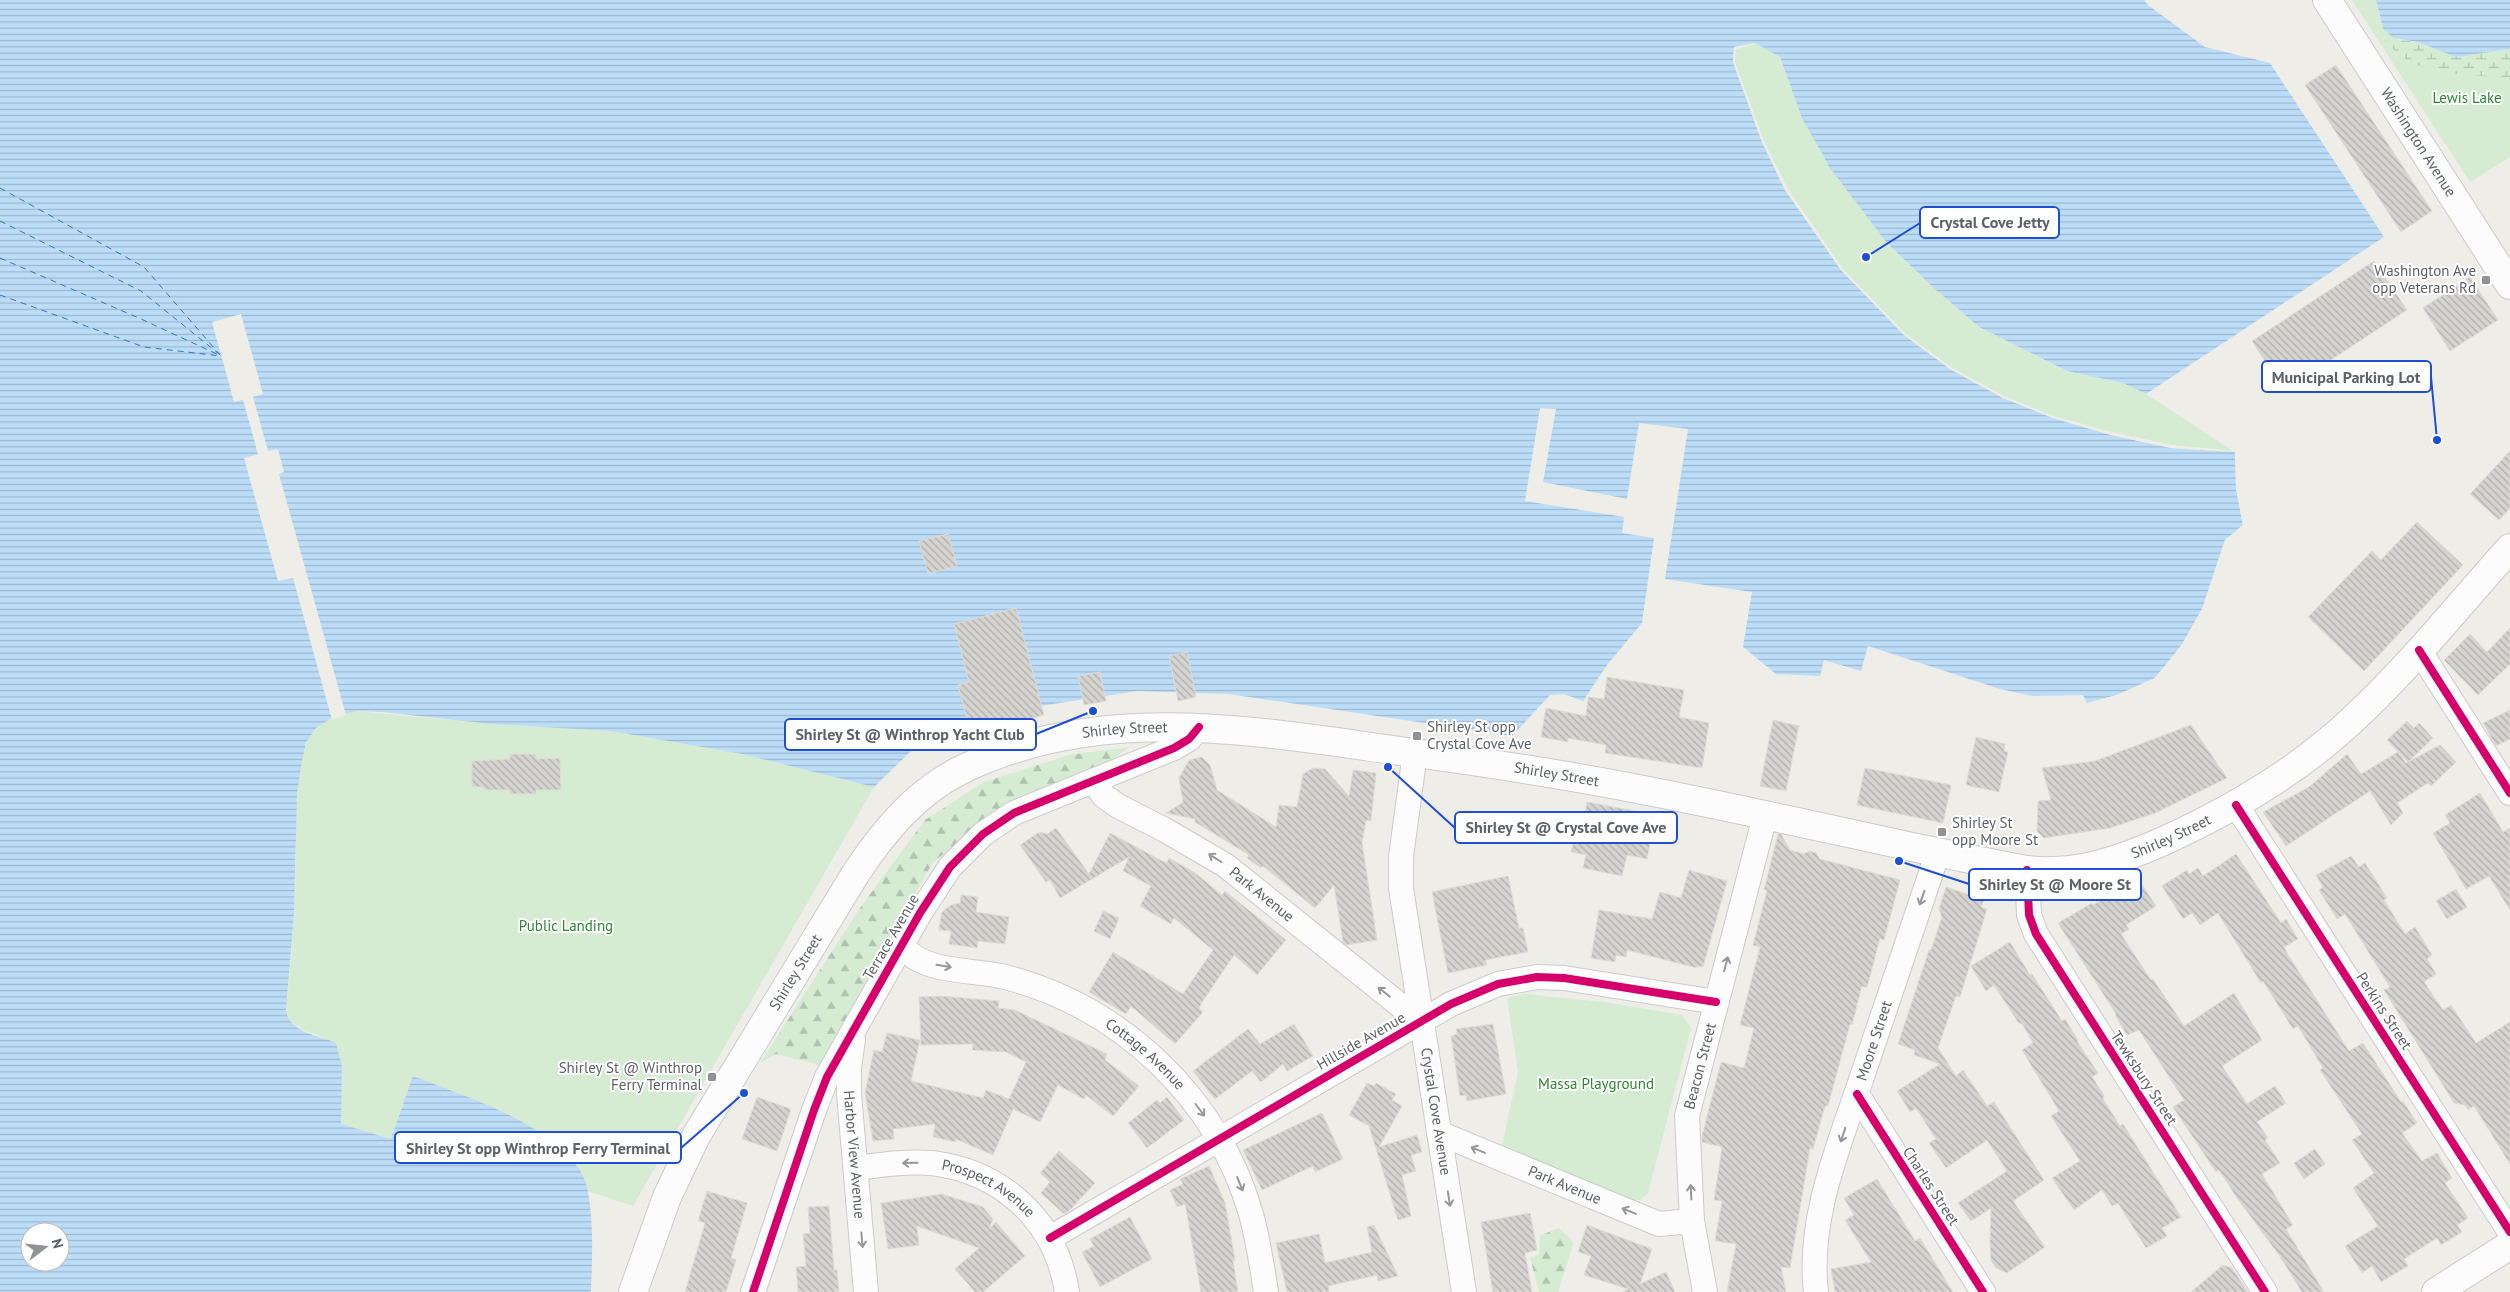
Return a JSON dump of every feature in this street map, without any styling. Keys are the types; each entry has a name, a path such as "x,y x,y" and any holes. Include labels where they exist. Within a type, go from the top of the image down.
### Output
{"main road":[{"name":"Washington Avenue","path":"2327,0 2510,285"},
{"name":"Shirley Street","path":"633,1292 664,1204 696,1136 856,873 882,834 900,815 942,781 959,771 1006,752 1047,740 1109,728 1144,726 1239,730 1499,764 1607,783 2027,870 2070,870 2112,862 2177,835 2236,805 2282,776 2343,729 2381,692 2510,548"},
{"path":"2436,1292 2510,1245"}],"street":[{"path":"2419,650 2510,792"},
{"name":"Terrace Avenue","path":"753,1292 818,1099 859,1018 946,872 983,834 1024,808 1182,744 1199,727"},
{"name":"Crystal Cove Avenue","path":"1415,753 1400,873 1464,1292"},
{"name":"Park Avenue","path":"1093,781 1104,796 1118,806 1174,834 1225,865 1422,1022"},
{"name":"Perkins Street","path":"2236,805 2510,1232"},
{"name":"Beacon Street","path":"1705,1292 1692,1221 1687,1116 1766,816"},
{"name":"Moore Street","path":"1816,1292 1815,1246 1821,1210 1856,1094 1938,852"},
{"name":"Tewksbury Street","path":"2027,870 2029,915 2036,934 2265,1292"},
{"name":"Cottage Avenue","path":"902,946 920,960 1023,982 1072,1001 1101,1017 1136,1042 1160,1064 1192,1099 1219,1140 1234,1170 1250,1212 1266,1292"},
{"name":"Hillside Avenue","path":"1050,1238 1422,1022 1486,988 1511,980 1537,977 1564,978 1716,1002"},
{"name":"Harbor View Avenue","path":"859,1018 852,1044 848,1080 866,1292"},
{"name":"Charles Street","path":"1856,1094 1983,1292"},
{"name":"Park Avenue","path":"1439,1134 1659,1224 1692,1221"},
{"name":"Prospect Avenue","path":"856,1168 930,1163 971,1172 1004,1189 1025,1208 1050,1238 1061,1264 1067,1292"}],"green space":[{"name":"Lewis Lake","path":"2352,0 2376,0 2383,28 2399,40 2407,40 2456,57 2510,49 2510,157 2470,182"},
{"path":"2383,28 2388,34 2399,40 2418,42 2456,57 2510,49 2510,79 2454,74 2421,66 2406,59 2391,47 2378,31"},
{"path":"1755,42 1780,57 1802,118 1887,243 1936,290 1979,327 2066,371 2123,383 2146,394 2235,452 2171,448 2053,418 2003,398 1950,369 1904,335 1841,270 1785,190 1762,142 1733,62 1734,47"},
{"name":"Public Landing","path":"356,711 491,724 611,731 742,754 874,787 633,1206 588,1191 573,1158 414,1076 391,1139 340,1124 342,1067 323,1037 305,1031 290,1022 286,1010 294,916 296,800 299,769 307,743 315,730 333,717"},
{"path":"1130,747 1107,763 1019,798 933,862 820,1065 776,1054 760,1063 860,908 925,820 984,782 1069,755"},
{"name":"Massa Playground","path":"1524,994 1604,1002 1682,1015 1691,1028 1648,1193 1640,1200 1628,1201 1502,1145 1518,1072 1507,998"},
{"path":"1558,1228 1574,1242 1558,1292 1539,1292 1530,1257 1539,1255 1540,1236"}],"water":[{"path":"0,0 2144,0 2148,5 2205,47 2270,63 2384,237 2146,394 2123,383 2067,371 1979,327 1936,290 1887,243 1830,168 1802,118 1780,57 1755,43 1734,47 1733,62 1762,142 1785,190 1841,270 1904,335 1950,369 2003,398 2053,418 2111,435 2171,448 2235,452 2236,488 2243,525 2225,540 2202,609 2181,646 2155,678 2117,695 2087,703 2083,695 2032,696 2000,689 1868,646 1861,671 1824,660 1820,676 1776,674 1743,647 1752,592 1665,579 1688,429 1639,423 1627,499 1543,482 1556,409 1540,408 1525,501 1624,517 1622,533 1654,538 1642,623 1607,665 1583,701 1564,694 1550,695 1512,736 1229,694 1137,691 1034,707 963,725 910,752 874,787 742,754 611,731 491,724 356,711 333,717 316,728 306,743 297,793 294,913 286,1010 288,1018 293,1024 306,1032 336,1043 342,1067 341,1124 391,1139 413,1076 461,1094 516,1119 542,1134 564,1151 580,1170 588,1192 592,1229 591,1292 0,1292"},
{"name":"Lewis Lake","path":"2376,0 2510,0 2510,49 2456,57 2418,42 2393,38 2383,28"}],"pier":[{"path":"1755,43 1754,45 1736,49 1735,62 1764,141 1788,189 1843,269 1906,334 1951,367 2004,396 2054,416 2112,432 2172,445 2237,451 2239,488 2245,526 2227,542 2204,610 2183,648 2156,680 2118,698 2088,705 2087,703 2117,695 2155,678 2181,646 2202,609 2225,540 2243,525 2236,488 2235,452 2171,448 2111,435 2053,418 2003,398 1950,369 1904,335 1841,270 1785,190 1762,142 1733,62 1734,47"},
{"path":"241,314 263,394 253,397 268,451 278,449 284,472 279,474 346,715 332,720 293,578 278,581 244,458 258,454 243,400 234,402 212,322"}],"building":[{"path":"2336,65 2432,211 2401,232 2305,85"},
{"path":"2374,261 2407,310 2291,386 2286,378 2279,382 2252,341"},
{"path":"2470,277 2498,320 2450,351 2423,308"},
{"path":"2510,451 2510,508 2499,520 2470,494"},
{"path":"2417,522 2463,565 2364,671 2308,617 2372,551 2381,560"},
{"path":"948,534 957,566 928,574 919,541"},
{"path":"1016,608 1044,715 971,734 958,685 969,682 954,624"},
{"path":"2510,628 2510,664 2478,695 2444,660 2470,634 2487,652"},
{"path":"1187,652 1196,697 1178,701 1169,656"},
{"path":"1100,672 1106,701 1084,705 1078,676"},
{"path":"1607,677 1684,690 1679,717 1709,723 1702,768 1605,753 1606,745 1568,738 1568,742 1541,737 1546,708 1586,716 1588,697 1604,699"},
{"path":"2510,710 2510,739 2496,746 2483,723"},
{"path":"1773,720 1799,726 1786,791 1760,786"},
{"path":"2407,721 2414,728 2419,723 2433,738 2408,762 2387,740"},
{"path":"2191,725 2227,778 2155,813 2110,828 2044,838 2037,831 2038,801 2051,800 2042,768 2095,761"},
{"path":"1976,737 2005,744 2004,751 2008,752 1999,792 1966,785"},
{"path":"2440,745 2456,762 2431,786 2428,783 2397,803 2403,813 2391,825 2370,791 2286,846 2263,812 2309,787 2347,754 2361,774 2398,752 2406,763"},
{"path":"510,754 536,754 536,759 560,758 561,790 536,790 536,794 510,794 510,790 484,790 484,787 472,787 472,761 510,759"},
{"path":"1202,757 1210,765 1217,790 1276,827 1279,805 1297,807 1303,774 1313,768 1325,769 1349,796 1353,770 1376,773 1371,821 1366,820 1362,843 1377,940 1346,945 1343,942 1334,885 1315,908 1263,866 1261,868 1247,858 1249,855 1195,822 1195,819 1166,813 1183,802 1179,778 1189,760"},
{"path":"1865,768 1951,785 1943,823 1857,805"},
{"path":"2480,793 2503,832 2510,828 2510,910 2489,876 2466,889 2433,833 2450,823 2445,815"},
{"path":"1587,802 1656,815 1647,859 1627,855 1622,876 1583,868 1586,855 1571,852 1577,827 1582,828"},
{"path":"1056,828 1089,874 1110,833 1166,863 1169,858 1194,872 1222,895 1225,891 1286,940 1257,975 1234,955 1199,1008 1203,1012 1175,1044 1131,1006 1126,1014 1089,992 1113,952 1183,994 1213,950 1174,918 1171,924 1140,906 1151,886 1123,871 1129,857 1060,898 1050,880 1046,882 1020,845 1039,832 1047,834"},
{"path":"1778,834 1781,834 1790,850 1804,854 1809,851 1816,853 1820,859 1900,880 1884,940 1880,938 1867,988 1862,986 1828,1106 1825,1106 1813,1149 1810,1148 1790,1268 1781,1267 1786,1292 1727,1292 1736,1244 1715,1241 1722,1201 1714,1200 1722,1147 1702,1142 1702,1136 1721,1062 1744,1068 1754,1028 1740,1025 1760,947 1753,945 1767,890 1764,890"},
{"path":"2236,854 2281,923 2286,919 2298,939 2284,947 2349,1051 2363,1043 2401,1102 2403,1101 2417,1123 2402,1133 2422,1161 2437,1153 2452,1178 2445,1183 2468,1218 2457,1225 2462,1232 2441,1245 2437,1238 2404,1259 2408,1266 2381,1282 2372,1266 2362,1273 2345,1246 2378,1226 2353,1188 2374,1173 2352,1140 2362,1134 2320,1070 2323,1068 2298,1026 2293,1029 2263,981 2261,983 2218,913 2200,925 2192,913 2183,919 2162,886 2187,870 2189,874 2198,868 2203,876"},
{"path":"2351,856 2359,867 2365,863 2387,898 2384,900 2405,934 2415,927 2432,955 2427,959 2436,974 2424,982 2443,1010 2451,1005 2476,1043 2510,1022 2510,1164 2474,1106 2468,1110 2465,1105 2454,1103 2384,990 2390,987 2345,914 2337,919 2319,890 2323,887 2316,875"},
{"path":"1689,870 1727,881 1703,967 1697,966 1697,968 1627,950 1626,957 1616,955 1615,962 1591,958 1599,910 1652,919 1660,892 1681,898"},
{"path":"1508,876 1519,928 1523,928 1528,952 1485,960 1487,965 1448,973 1432,892"},
{"path":"2137,877 2156,906 2126,925 2129,929 2121,934 2184,1026 2234,993 2262,1040 2222,1066 2247,1104 2275,1086 2286,1103 2257,1122 2268,1138 2265,1140 2280,1163 2262,1174 2293,1225 2286,1229 2324,1292 2302,1292 2279,1255 2219,1170 2216,1172 2173,1107 2184,1100 2139,1030 2127,1035 2116,1014 2058,923 2092,903 2093,905"},
{"path":"1946,887 1984,900 1981,907 1987,909 1960,997 1956,996 1938,1048 1956,1076 1963,1070 1987,1106 1994,1102 2044,1180 2013,1201 2045,1247 2007,1273 1996,1268 1991,1261 1991,1208 1971,1221 1958,1203 2007,1171 1987,1140 1946,1168 1929,1143 1936,1139 1916,1108 1910,1112 1897,1091 1940,1064 1914,1055 1915,1050 1898,1044 1942,917 1939,909"},
{"path":"2456,889 2467,907 2447,919 2436,901"},
{"path":"961,895 978,897 976,912 1009,917 1005,944 978,941 977,948 949,944 951,931 939,930 942,912 951,905 960,903"},
{"path":"1103,911 1119,918 1110,939 1094,931"},
{"path":"2010,942 2062,1021 2065,1019 2098,1073 2092,1077 2104,1095 2103,1099 2120,1126 2123,1124 2181,1217 2162,1228 2167,1236 2146,1248 2118,1203 2112,1206 2102,1190 2074,1210 2052,1178 2080,1161 2051,1116 2059,1111 2022,1050 2033,1043 2023,1025 2018,1022 1994,985 1986,991 1971,966"},
{"path":"940,996 999,1001 998,1008 1015,1010 1107,1054 1105,1060 1139,1086 1113,1116 1086,1095 1084,1099 1058,1085 1040,1122 1013,1109 993,1155 956,1139 956,1142 933,1137 935,1124 893,1129 894,1139 873,1141 865,1093 874,1050 882,1052 887,1033 920,1040 911,1081 983,1098 986,1090 1009,1099 1026,1062 1006,1052 972,1050 973,1044 921,1045 919,997"},
{"path":"1294,1024 1313,1056 1287,1071 1283,1064 1261,1082 1252,1071 1215,1099 1193,1071 1248,1029 1260,1044"},
{"path":"1493,1024 1506,1094 1467,1101 1466,1095 1460,1096 1451,1036 1457,1034 1456,1029"},
{"path":"1367,1083 1374,1086 1376,1083 1396,1094 1392,1100 1402,1106 1379,1147 1417,1135 1422,1152 1411,1155 1416,1171 1402,1175 1411,1216 1398,1220 1369,1126 1349,1115"},
{"path":"757,1097 791,1109 777,1151 742,1139"},
{"path":"1167,1097 1184,1120 1147,1148 1128,1123 1157,1100 1160,1103"},
{"path":"1322,1113 1343,1159 1315,1172 1313,1166 1262,1190 1243,1150"},
{"path":"2315,1149 2325,1164 2304,1179 2294,1163"},
{"path":"1059,1151 1095,1183 1064,1214 1041,1193 1050,1182 1040,1173"},
{"path":"1209,1166 1225,1203 1235,1260 1233,1261 1238,1292 1201,1292 1185,1204 1177,1207 1170,1190 1183,1184 1180,1179"},
{"path":"1877,1179 1915,1241 1920,1238 1953,1292 1835,1292 1831,1269 1871,1262 1845,1220 1854,1215 1844,1198"},
{"path":"707,1191 747,1203 731,1258 736,1260 726,1292 685,1292 705,1223 698,1221"},
{"path":"942,1194 983,1207 993,1219 989,1229 996,1222 1025,1256 983,1292 975,1292 955,1269 979,1248 917,1226 919,1245 888,1249 881,1203"},
{"path":"829,1206 834,1270 837,1270 839,1292 798,1292 796,1267 806,1266 803,1234 810,1233 808,1207"},
{"path":"1530,1213 1537,1250 1525,1253 1532,1292 1493,1292 1481,1222"},
{"path":"1130,1217 1152,1259 1100,1287 1082,1252 1094,1246 1090,1239"},
{"path":"1374,1225 1398,1276 1378,1281 1377,1275 1328,1286 1329,1292 1287,1292 1276,1243 1319,1234 1325,1263 1372,1252 1367,1227"},
{"path":"1587,1225 1652,1249 1640,1284 1666,1272 1675,1292 1623,1292 1628,1289 1584,1275 1591,1256 1578,1252"},
{"path":"2223,1265 2232,1268 2248,1292 2191,1292"}],"ferry route":[{"path":"0,188 144,267 221,356"},
{"path":"0,221 141,291 219,354"},
{"path":"0,258 219,355"},
{"path":"0,295 144,347 221,356"}],"cycle path":[{"path":"2419,650 2510,793"},
{"path":"753,1292 814,1110 827,1077 920,913 950,867 983,834 1014,813 1174,748 1189,739 1199,727"},
{"path":"2236,805 2510,1232"},
{"path":"2027,870 2029,915 2036,934 2265,1292"},
{"path":"1050,1238 1451,1004 1498,984 1537,977 1564,978 1716,1002"},
{"path":"1857,1094 1983,1292"}],"place":[{"name":"Crystal Cove Jetty","path":"1866,257"},
{"name":"Washington Ave opp Veterans Rd","path":"2486,280"},
{"name":"Municipal Parking Lot","path":"2437,440"},
{"name":"Shirley St @ Winthrop Yacht Club","path":"1093,711"},
{"name":"Shirley St opp Crystal Cove Ave","path":"1417,736"},
{"name":"Shirley St @ Crystal Cove Ave","path":"1388,767"},
{"name":"Shirley St opp Moore St","path":"1942,832"},
{"name":"Shirley St @ Moore St","path":"1899,861"},
{"name":"Shirley St @ Winthrop Ferry Terminal","path":"712,1077"},
{"name":"Shirley St opp Winthrop Ferry Terminal","path":"744,1093"}]}
